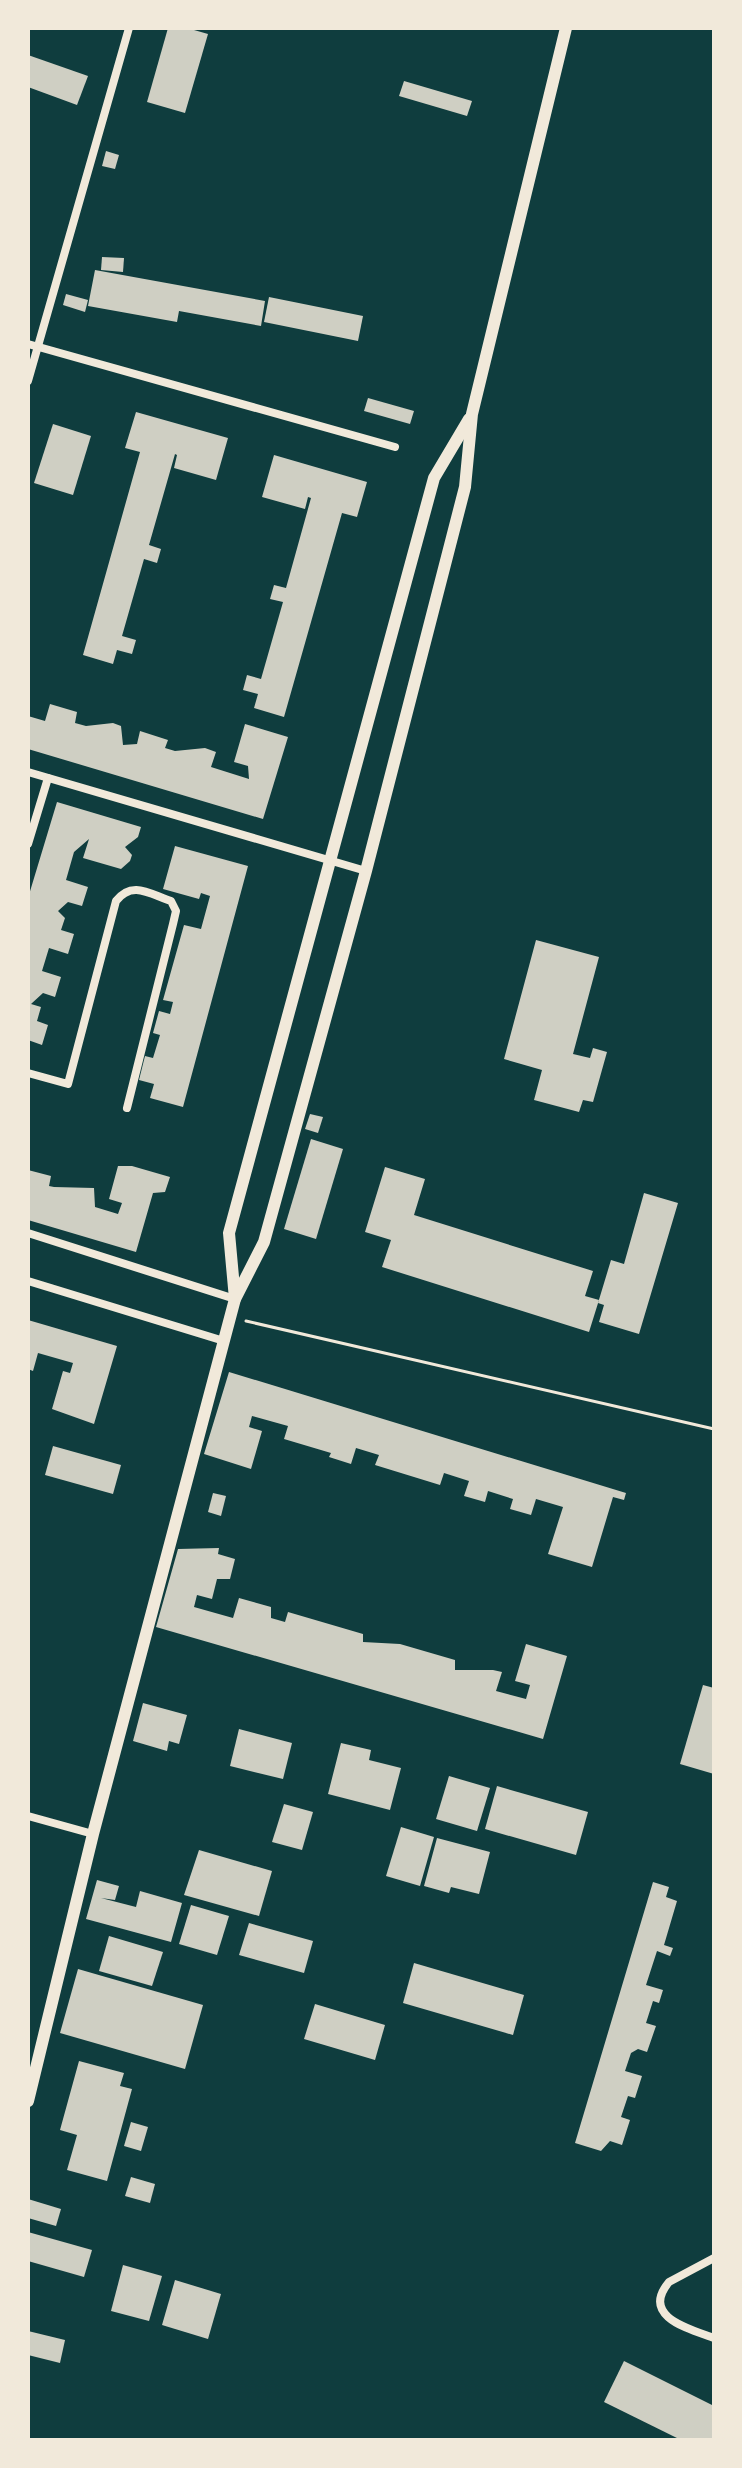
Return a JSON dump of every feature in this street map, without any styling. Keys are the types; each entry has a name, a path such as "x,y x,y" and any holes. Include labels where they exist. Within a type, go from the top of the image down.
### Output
{"main road":[{"path":"28,2101 93,1834 230,1317 235,1299 264,1242 366,871 465,487 472,414 566,28"},
{"path":"235,1299 229,1233 434,478 472,414"}],"street":[{"path":"28,381 33,346 129,28"},
{"path":"33,346 395,447"},
{"path":"28,772 366,871"},
{"path":"28,844 48,778"},
{"path":"28,1073 68,1084 116,901 124,891 133,888 171,901 176,911 127,1108"},
{"path":"28,1233 235,1299"},
{"path":"28,1281 224,1341"},
{"path":"28,1816 93,1834"},
{"path":"714,2258 669,2282 664,2288 661,2304 667,2318 673,2322 714,2338"}],"path":[{"path":"230,1317 714,1429"}],"building":[{"path":"168,28 187,28 208,34 185,113 147,102"},
{"path":"28,55 88,76 77,105 28,87"},
{"path":"404,81 472,101 467,116 399,96"},
{"path":"106,151 119,155 115,169 102,166"},
{"path":"102,257 124,258 123,272 101,270"},
{"path":"95,270 265,301 261,326 179,311 177,322 88,306"},
{"path":"66,294 88,300 85,312 63,305"},
{"path":"269,297 363,316 358,341 264,322"},
{"path":"368,398 414,411 410,424 364,411"},
{"path":"136,412 228,438 216,480 174,468 175,454 149,545 161,549 157,563 144,559 122,636 136,640 132,654 117,650 113,664 83,655 140,452 125,448"},
{"path":"53,424 91,436 73,495 34,483"},
{"path":"274,455 367,482 357,517 342,513 284,717 254,708 258,694 243,690 247,675 261,679 283,602 270,599 274,585 286,588 311,498 308,497 305,509 262,497"},
{"path":"50,704 77,712 75,723 86,726 113,723 121,726 123,745 137,744 140,731 168,740 165,748 175,751 205,748 216,752 211,767 249,779 248,766 234,762 245,724 288,737 263,819 28,749 28,716 45,721"},
{"path":"57,802 141,827 138,837 125,847 132,855 121,869 83,858 89,839 74,852 66,880 88,887 82,906 68,902 58,911 65,918 61,930 74,934 68,954 49,948 42,971 61,977 55,997 43,993 31,1004 41,1007 37,1021 48,1025 42,1045 28,1040 28,898"},
{"path":"175,846 248,866 183,1107 150,1098 154,1084 139,1080 145,1056 153,1058 160,1035 153,1033 159,1011 170,1014 173,1002 163,1000 184,925 201,929 210,896 201,893 199,899 163,889"},
{"path":"536,940 599,957 573,1054 590,1058 593,1048 607,1052 593,1102 583,1100 579,1112 534,1100 542,1070 504,1059"},
{"path":"310,1114 323,1117 318,1133 305,1129"},
{"path":"311,1139 343,1149 316,1239 284,1229"},
{"path":"118,1166 132,1166 170,1177 165,1192 153,1193 136,1252 28,1220 28,1170 51,1176 49,1186 94,1188 95,1207 118,1214 122,1203 109,1199"},
{"path":"385,1167 425,1179 414,1215 593,1271 585,1296 599,1300 589,1332 382,1267 391,1240 365,1232"},
{"path":"644,1193 678,1203 639,1334 599,1322 604,1305 598,1303 611,1260 624,1264"},
{"path":"28,1320 117,1346 94,1424 52,1409 63,1371 70,1373 73,1363 38,1353 33,1371 28,1369"},
{"path":"229,1372 626,1493 624,1500 613,1497 592,1567 548,1554 563,1507 536,1499 531,1515 510,1509 513,1499 488,1491 485,1502 464,1496 469,1481 444,1473 440,1485 375,1465 379,1455 356,1448 351,1464 329,1457 331,1453 284,1439 288,1426 252,1416 249,1427 262,1431 251,1469 204,1454"},
{"path":"53,1446 121,1465 113,1494 45,1475"},
{"path":"213,1493 226,1496 221,1516 208,1512"},
{"path":"219,1548 218,1554 235,1559 230,1579 217,1579 212,1599 197,1595 194,1607 233,1618 239,1598 271,1607 271,1618 285,1622 288,1612 363,1634 363,1642 400,1644 455,1660 455,1670 502,1672 496,1691 526,1699 530,1685 515,1681 526,1644 567,1656 543,1739 156,1627 178,1549"},
{"path":"703,1685 714,1688 714,1774 680,1764"},
{"path":"143,1703 187,1715 179,1744 169,1741 167,1751 133,1741"},
{"path":"239,1729 292,1743 283,1779 230,1766"},
{"path":"341,1743 371,1750 369,1760 401,1768 390,1810 328,1794"},
{"path":"449,1776 490,1788 477,1831 436,1819"},
{"path":"497,1786 588,1812 576,1855 485,1829"},
{"path":"284,1804 313,1812 302,1850 272,1842"},
{"path":"401,1827 434,1837 420,1886 386,1876"},
{"path":"437,1838 490,1852 479,1894 451,1887 449,1893 424,1886"},
{"path":"199,1850 272,1871 259,1916 184,1895"},
{"path":"97,1880 119,1886 115,1900 101,1898 136,1907 140,1891 182,1903 171,1942 86,1919"},
{"path":"653,1882 669,1887 666,1897 677,1901 664,1945 673,1948 670,1956 657,1951 646,1985 663,1990 659,2003 653,2001 646,2023 656,2026 647,2052 638,2049 631,2053 625,2071 642,2076 635,2098 628,2096 621,2117 630,2120 622,2145 610,2141 601,2151 575,2143"},
{"path":"191,1905 229,1916 217,1955 179,1944"},
{"path":"249,1923 313,1941 304,1973 239,1955"},
{"path":"109,1936 163,1952 152,1986 99,1971"},
{"path":"414,1963 524,1995 513,2035 403,2003"},
{"path":"78,1969 203,2005 185,2069 60,2033"},
{"path":"315,2004 385,2025 375,2060 304,2039"},
{"path":"79,2061 124,2073 120,2086 132,2089 107,2181 67,2170 77,2135 60,2130"},
{"path":"131,2122 148,2127 141,2151 124,2146"},
{"path":"131,2177 155,2184 150,2203 125,2196"},
{"path":"28,2199 61,2209 56,2226 28,2218"},
{"path":"28,2232 92,2250 84,2277 28,2261"},
{"path":"123,2265 162,2276 149,2321 111,2311"},
{"path":"175,2280 221,2294 208,2339 162,2325"},
{"path":"28,2331 65,2340 60,2363 28,2355"},
{"path":"624,2361 714,2406 714,2440 681,2440 604,2402"}]}
